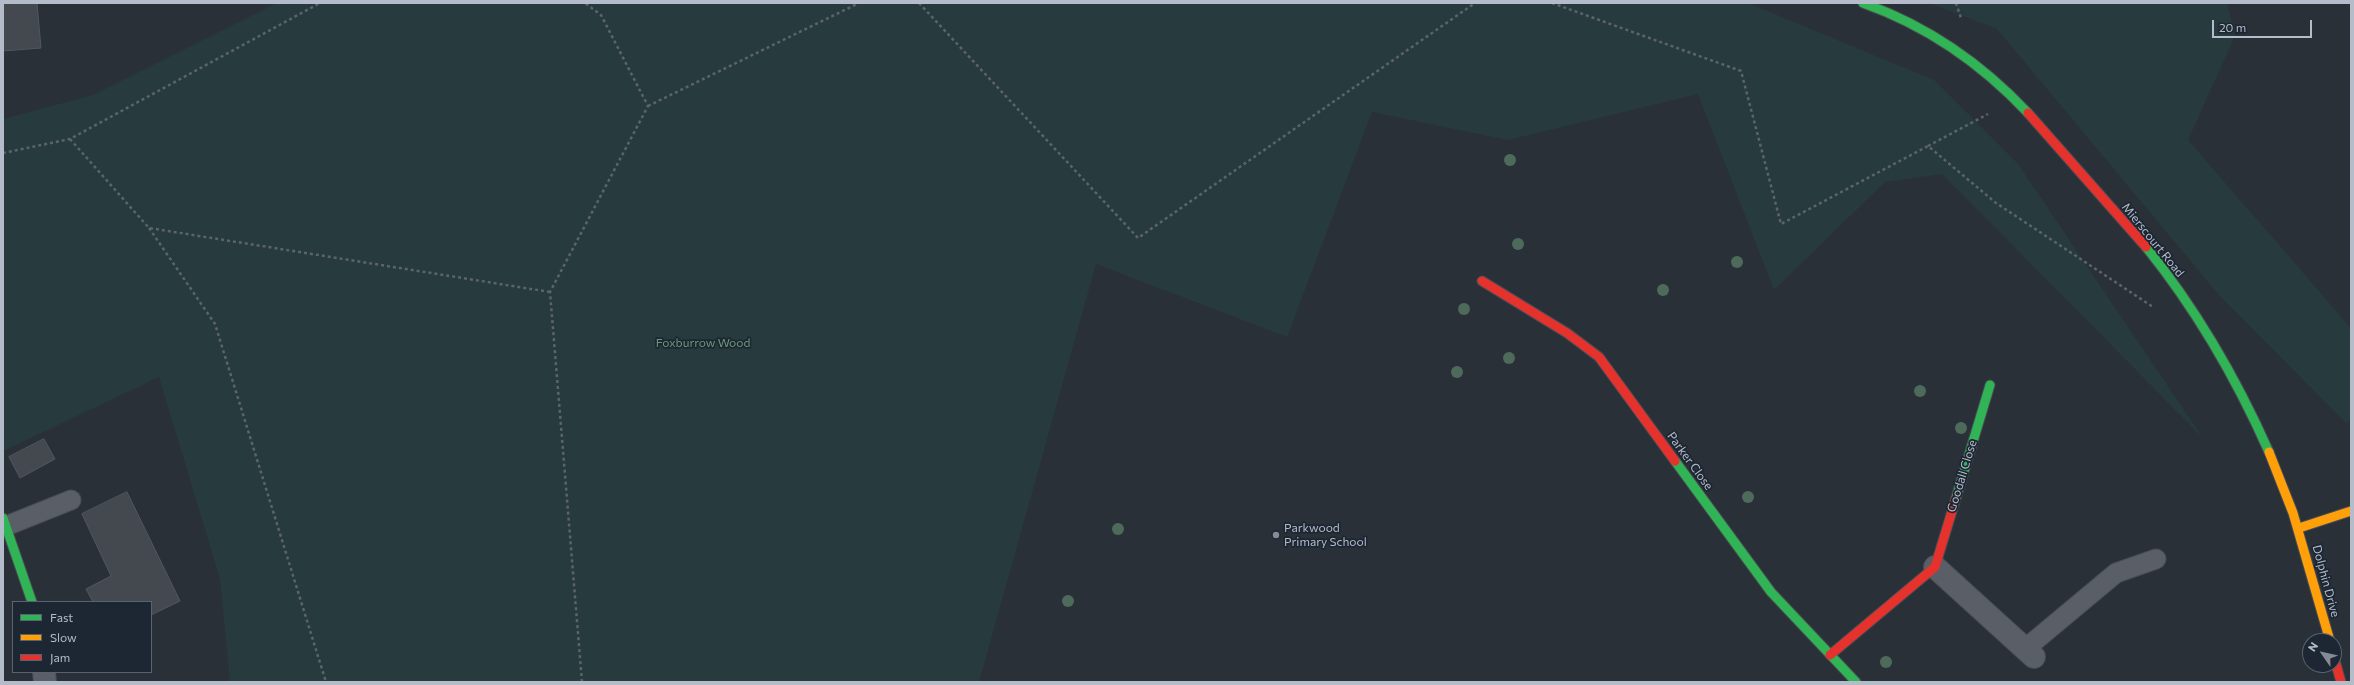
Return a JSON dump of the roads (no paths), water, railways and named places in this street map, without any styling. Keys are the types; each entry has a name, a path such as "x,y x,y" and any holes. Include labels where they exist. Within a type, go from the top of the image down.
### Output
{"street":[{"name":"Mierscourt Road","path":"1863,3 1884,10 1931,34 1975,63 2015,100 2121,218 2172,281 2216,348 2264,439 2299,528"},
{"name":"Parker Close","path":"1482,281 1567,333 1600,357 1757,574 1783,606 1856,682"},
{"name":"Goodall Close","path":"1935,567 1990,385"},
{"path":"2299,528 2351,511"},
{"path":"4,522 32,601"},
{"name":"Dolphin Drive","path":"2299,528 2328,633"},
{"path":"1830,655 1935,567 2030,653"}],"lane":[{"path":"4,522 71,500"},
{"path":"2030,653 2116,573 2156,559"}],"place":[{"name":"Parkwood Primary School","path":"1276,535"}],"park label":[{"name":"Foxburrow Wood","path":"703,343"}]}
